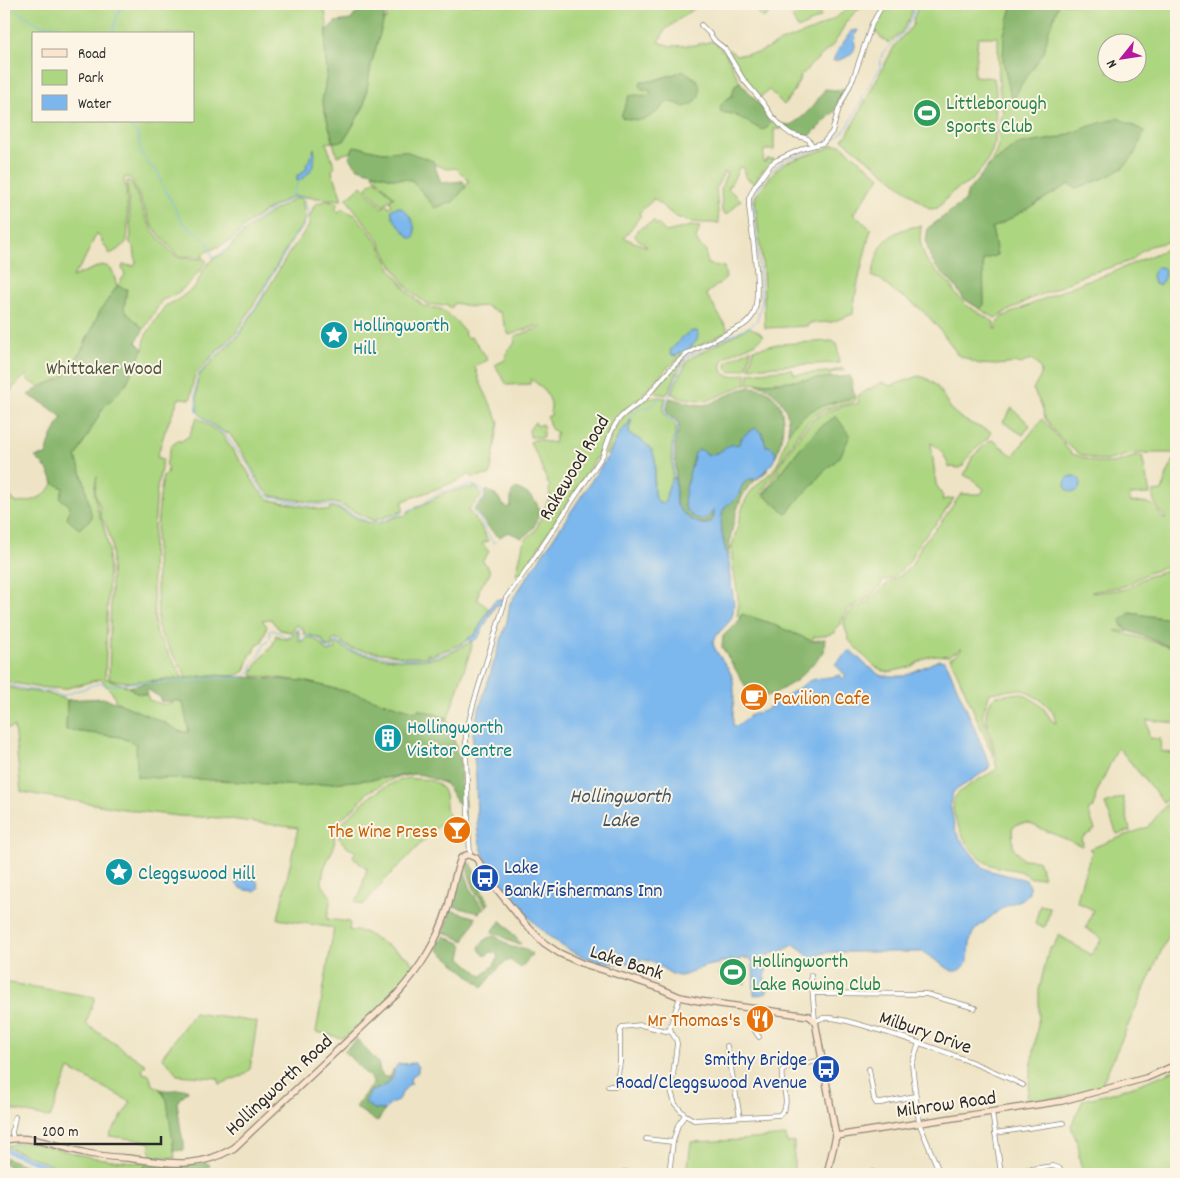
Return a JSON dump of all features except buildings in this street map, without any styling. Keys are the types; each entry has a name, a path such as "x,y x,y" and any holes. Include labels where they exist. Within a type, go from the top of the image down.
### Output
{"main road":[{"name":"Lake Bank","path":"470,855 476,858 524,924 544,942 581,964 699,1002 784,1011 808,1016 815,1021"},
{"name":"Hollingworth Road","path":"4,1140 24,1138 44,1141 83,1153 170,1163 194,1163 207,1160 220,1156 234,1148 397,994 412,977 428,954 439,933 461,858 470,855"},
{"path":"815,1021 836,1136 827,1174"},
{"name":"Milnrow Road","path":"836,1136 1062,1101 1146,1078 1176,1065"}],"street":[{"name":"Rakewood Road","path":"470,855 466,734 506,598 603,455 610,435 622,415 646,397 672,366 688,353 748,322 756,304 757,288 748,206 749,198 771,164 812,145 823,143 832,132 839,108 853,79 872,24 883,4"},
{"path":"701,25 725,50 743,79 784,129 791,134 808,139 812,145"},
{"path":"811,976 815,1021"},
{"path":"813,994 926,994 975,1008"},
{"path":"670,1030 680,997"},
{"path":"754,1009 753,1028 759,1037"},
{"name":"Milbury Drive","path":"815,1021 824,1018 849,1022 919,1043 996,1072 1023,1085"},
{"path":"608,1086 616,1086 620,1063 620,1031 622,1027 640,1025 666,1031 670,1030"},
{"path":"670,1030 676,1038 677,1044 671,1092 672,1098 679,1110 694,1120 776,1115 781,1113 786,1105 781,1077 782,1071 788,1067 822,1060"},
{"path":"919,1043 912,1064 918,1123 939,1174"},
{"path":"727,1046 740,1117"},
{"path":"869,1069 876,1103 915,1096"},
{"path":"992,1112 1001,1174 1053,1166 1059,1168 1063,1174"},
{"path":"669,1174 673,1142 678,1125 686,1115"},
{"path":"13,1138 12,1132 15,1117"},
{"path":"995,1133 1063,1123"},
{"path":"646,1138 673,1142"},
{"path":"624,1172 637,1174"},
{"path":"872,1172 882,1174"}],"green space":[{"path":"4,4 324,4 327,24 325,48 327,74 322,101 332,137 332,142 326,143 335,167 332,170 333,177 342,200 293,196 265,211 246,225 232,240 202,254 204,257 180,256 176,254 152,226 132,180 125,177 128,225 126,242 110,254 97,233 82,264 72,277 102,265 109,267 113,272 117,286 125,275 122,268 123,265 134,266 136,263 134,247 129,242 131,236 128,180 132,184 153,231 173,254 180,258 204,259 207,261 182,289 162,300 144,329 124,311 87,337 84,346 69,371 60,379 40,387 27,380 27,374 4,400"},
{"path":"347,4 384,4 384,19 371,65 364,106 344,141 332,142 322,101 327,74 325,48 327,30 335,22 351,20 358,10"},
{"path":"387,4 702,4 665,30 659,42 671,46 695,45 713,41 726,54 740,82 735,85 732,96 724,101 721,112 733,114 767,128 773,121 781,129 774,129 774,150 764,150 763,162 766,162 767,159 774,159 759,175 755,184 745,177 743,167 739,167 728,189 741,200 728,214 722,212 721,188 727,173 724,172 716,188 719,223 683,220 672,214 653,198 639,213 641,215 624,238 647,247 635,236 637,230 654,221 656,225 658,224 666,232 691,226 700,227 696,239 699,245 706,250 707,264 724,267 726,278 706,294 729,331 684,353 642,395 616,416 599,454 526,567 516,575 523,544 535,531 550,496 550,486 530,442 541,439 542,441 554,443 557,432 551,429 547,417 552,414 550,412 551,402 543,389 531,379 530,384 507,385 495,365 505,360 508,349 514,344 515,336 542,327 540,325 509,335 500,312 486,306 472,307 455,303 451,308 446,304 444,306 428,304 413,294 406,286 378,239 346,199 361,186 382,208 386,205 389,207 392,205 390,202 394,197 373,175 374,173 392,178 412,180 436,208 457,193 469,181 456,168 448,169 405,151 383,152 354,146 351,152 337,156 333,142 344,141 364,106 371,65 384,19 386,20","holes":["684,71 698,81 676,103 667,102 656,113 621,117 635,95 646,96 651,94 651,91 641,81 652,81"]},
{"path":"750,4 788,4 762,18"},
{"path":"856,4 867,4 855,12 846,22 833,45 801,76 794,91 784,105 769,90 760,97 744,79 720,43 736,55 758,53 813,30"},
{"path":"886,4 914,4 910,18 901,33 889,43 880,37 873,28"},
{"path":"921,4 1176,4 1176,240 1150,246 1140,252 1133,260 1088,273 1032,298 995,318 980,309 984,305 983,260 997,255 992,228 1069,184 1076,188 1102,179 1123,168 1090,126 1059,138 1016,145 987,168 994,157 999,141 999,123 1003,112 999,86 998,37 978,37 974,76 994,78 996,91 995,141 984,166 970,182 952,192 938,208 930,209 842,139 847,135 895,45 913,25 918,6"},
{"path":"1013,4 1059,4 1049,30 1044,52 1022,83 1012,103 1003,60 1004,34"},
{"path":"816,6 821,17 798,29 792,17"},
{"path":"684,71 698,81 700,88 699,97 693,104 684,107 676,103 667,102 652,116 642,120 621,117 629,96 651,94 651,91 642,89 640,86 641,81 652,81"},
{"path":"740,82 762,107 770,123 767,128 762,130 733,114 721,112 720,107 724,101 732,96 735,85"},
{"path":"825,89 846,89 836,110 810,136 796,134 782,124 790,125 801,118 814,105"},
{"path":"1118,118 1144,131 1130,160 1117,171 1101,179 1076,188 1069,184 992,228 997,255 983,260 984,305 980,309 964,299 931,259 926,242 928,228 965,201 968,191 987,168 1016,145 1059,138"},
{"path":"832,145 841,145 880,177 853,214 871,229 858,282 853,314 832,322 809,323 808,326 765,328 763,270 756,196 773,173 784,163 826,149"},
{"path":"354,146 383,152 405,151 433,161 441,183 463,181 466,187 453,202 435,208 412,180 392,178 358,168 349,157"},
{"path":"375,179 393,197 383,206 366,188"},
{"path":"295,198 301,198 303,202 305,218 302,226 294,236 236,333 196,374 193,381 191,399 179,398 165,431 157,457 163,459 157,489 153,542 152,567 155,631 183,678 128,682 109,679 112,544 100,513 95,493 97,476 94,491 109,550 105,678 129,687 136,693 147,695 149,700 163,704 170,704 176,700 183,703 189,732 181,732 121,704 115,700 114,695 101,679 64,689 4,682 4,489 16,503 42,496 54,483 63,488 85,484 76,457 103,408 125,386 143,349 146,335 165,306 179,299 196,286 204,268 214,258 223,254 249,228"},
{"path":"326,201 339,203 335,208 339,212 342,209 355,215 380,246 391,269 408,292 423,306 441,309 455,320 465,332 464,334 467,338 471,337 478,345 488,360 475,366 479,380 499,422 490,475 472,477 470,474 460,480 403,501 403,511 374,521 334,503 316,503 272,496 261,485 248,461 228,432 227,434 210,424 197,410 197,380 200,374 238,336 289,253 309,226 309,218 314,206 317,203"},
{"path":"921,226 920,241 928,263 951,285 955,293 966,305 994,322 994,328 997,329 996,325 1002,317 1085,281 1106,275 1176,245 1176,453 1143,453 1106,461 1080,454 1066,444 1045,418 1033,389 1041,373 1036,363 1031,359 1021,364 979,364 956,354 924,312 909,300 893,291 882,280 872,277 875,263 884,243 903,229"},
{"name":"Whittaker Wood","path":"117,286 127,289 124,310 144,329 136,342 143,349 125,386 103,408 76,457 85,484 92,518 79,529 67,519 70,506 60,498 63,488 54,483 47,469 35,457 46,455 51,438 62,417 28,395 42,386 60,379 69,371 84,346 100,311"},
{"path":"749,327 763,336 755,343 728,356 722,364 722,371 728,376 746,373 746,384 707,401 677,397 671,394 689,359"},
{"path":"832,341 837,344 839,363 749,368 754,349 778,344"},
{"path":"751,349 747,368 731,372 727,370 726,365 728,361"},
{"path":"685,358 666,395 656,393 655,390 671,370"},
{"path":"842,368 846,370 830,373 830,378 748,384 749,373 792,369 794,374 829,372"},
{"path":"850,376 855,397 809,412 788,433 787,414 782,402 768,389 756,384"},
{"path":"919,376 927,379 937,387 951,409 959,417 991,432 987,439 971,453 960,468 949,467 942,453 931,443 936,484 943,497 942,500 954,498 939,520 920,541 910,561 893,578 881,582 881,585 870,597 847,609 841,623 835,629 835,633 813,637 812,641 767,622 742,614 739,618 737,616 738,599 732,557 733,542 745,501 778,463 791,428 801,417 813,410 827,404 855,397 854,402 831,407 809,421 797,435 761,492 763,494 797,439 813,421 831,410 859,403 857,396 882,382 890,386","holes":["801,447 840,457 820,475 787,514 764,495"]},
{"path":"751,387 764,390 773,396 779,404 783,424 782,436 775,458 776,453 772,447 766,446 764,438 741,438 739,444 710,455 704,452 695,453 686,490 685,505 687,511 712,513 714,508 714,514 710,522 694,522 681,512 676,503 675,440 679,427 676,420 670,417 667,412 670,398 703,405"},
{"path":"666,398 664,405 665,415 673,422 676,428 672,445 672,479 665,502 661,505 656,500 654,494 655,459 653,453 646,444 629,434 631,419 628,425 621,431 608,456 605,453 616,425 624,416 647,399"},
{"path":"1012,408 1030,425 1023,435 1003,422"},
{"path":"836,416 850,436 840,457 820,475 787,514 764,495 801,447 818,429"},
{"path":"197,417 223,435 257,488 270,500 329,511 330,507 335,508 366,522 380,523 398,516 406,516 407,512 444,493 475,487 478,489 481,497 469,509 469,512 480,525 488,541 482,543 489,552 482,561 487,565 490,572 479,589 478,600 489,609 474,636 459,645 429,656 427,654 427,657 404,657 352,649 342,643 342,641 333,639 331,648 325,646 322,639 304,634 303,629 297,625 291,632 280,630 271,619 262,620 267,626 262,642 257,645 254,652 250,655 245,671 232,676 212,675 186,678 158,627 156,541 163,476 167,474 168,469 166,465 171,446 189,436"},
{"path":"1042,419 1072,454 1095,462 1106,463 1142,456 1150,494 1130,495 1130,502 1150,504 1163,519 1166,519 1155,504 1153,492 1162,491 1167,474 1176,456 1175,566 1148,573 1125,586 1091,592 1126,589 1149,576 1176,569 1176,620 1131,613 1122,626 1129,631 1115,631 1176,649 1176,723 1147,720 1149,738 1160,739 1161,751 1176,754 1176,788 1164,803 1118,747 1096,794 1094,808 1088,810 1095,830 1083,837 1081,841 1083,842 1082,846 1028,823 1018,824 1012,828 1013,847 1022,859 1038,860 1044,877 1031,878 1021,872 998,867 981,859 962,834 957,824 953,805 957,794 997,768 995,762 997,757 986,721 989,704 995,696 1021,693 1035,701 1044,709 1052,721 1056,723 1052,711 1044,703 1023,690 990,693 982,715 994,758 950,658 962,648 948,656 935,655 903,669 883,671 873,665 849,640 844,624 845,618 852,609 867,602 912,565 922,544 939,525 961,494 981,494 984,489 964,475 973,456 989,441 993,440 1013,456"},
{"path":"535,422 537,426 542,424 544,429 543,437 530,437 529,430"},
{"path":"769,469 748,487 738,506 729,548 729,566 721,520 724,508 736,498 745,482 758,477"},
{"path":"516,488 523,491 536,503 538,508 537,519 532,529 522,538 508,532 500,537 490,529 475,509 484,499 487,490 498,497 502,504 508,508 511,506 512,494"},
{"path":"1130,613 1176,620 1176,649 1129,631 1122,626 1121,620"},
{"path":"742,614 767,622 812,641 825,639 824,652 796,681 775,693 758,699 757,691 749,692 722,647 723,636 737,623"},
{"path":"298,630 299,641 311,637 329,652 336,649 335,643 352,652 397,659 420,660 442,656 471,642 472,646 448,718 418,709 418,713 357,694 315,684 273,677 252,676 257,664 272,646 276,635 288,639"},
{"path":"212,675 304,681 417,712 418,709 448,718 456,752 460,758 465,807 457,802 446,784 423,775 414,774 301,786 137,777 136,744 120,737 66,730 67,700 103,698 165,723 181,732 189,732 183,703 176,700 171,702 160,701 161,698 147,689 147,695 136,693 129,687 153,681"},
{"path":"10,687 46,693 67,700 66,730 120,737 137,744 137,777 301,786 414,774 395,778 368,792 339,821 335,830 334,847 324,868 322,882 331,897 327,919 350,922 349,930 364,932 410,959 410,962 416,965 393,993 349,1034 342,1038 316,1032 334,928 278,919 298,828 222,818 178,816 136,811 21,792 14,727 4,729 4,688"},
{"path":"409,778 428,780 439,785 444,792 448,815 452,821 441,823 363,905 355,902 359,898 367,868 353,856 356,851 348,848 339,838 339,827 362,803 379,790"},
{"path":"1176,793 1176,918 1100,1088 1026,1104 1039,1016 1039,990 1049,948 1053,947 1059,935 1091,955 1102,939 1086,928 1093,910 1077,902 1081,883 1092,852 1089,849 1148,827"},
{"path":"1123,797 1130,831 1117,834 1105,804"},
{"path":"465,863 471,863 483,894 489,903 486,907 475,891"},
{"path":"463,866 472,893 484,908 479,913 456,907 452,904"},
{"path":"1040,905 1050,908 1044,927 1035,924"},
{"path":"451,910 476,918 464,941 444,932"},
{"path":"501,920 521,944 516,944 495,933 491,933"},
{"path":"444,936 462,944 461,958 482,976 494,965 498,958 496,953 491,952 485,955 481,951 479,947 487,938 495,936 511,947 523,948 532,954 521,968 510,960 502,964 483,987 437,949"},
{"name":"Hollingworth Lake Rowing Club","path":"729,960 734,961 734,967 747,968 745,984 735,982 735,978 719,976 721,966 728,967"},
{"path":"4,982 95,997 86,1024 146,1065 142,1069 144,1074 149,1074 152,1084 160,1089 167,1100 175,1158 151,1157 150,1143 109,1136 131,1102 69,1069 50,1118 5,1108"},
{"path":"194,1013 257,1022 250,1069 244,1075 220,1084 218,1078 177,1075 162,1057"},
{"path":"357,1039 378,1063 380,1072 384,1077 389,1077 393,1069 387,1084 371,1091 374,1109 385,1110 377,1122 355,1107 374,1082 344,1051"},
{"path":"1176,1069 1176,1174 1083,1174 1079,1148 1071,1126 1083,1100 1130,1087"},
{"path":"160,1089 187,1089 188,1091 177,1102 184,1150 174,1151 167,1100"},
{"path":"786,1136 787,1143 794,1142 794,1174 690,1174 688,1165 691,1142"},
{"path":"24,1142 89,1157 147,1163 140,1174 73,1174 4,1146"},
{"path":"4,1157 46,1174 28,1174 4,1164"},
{"path":"147,1163 168,1165 208,1163 210,1166 206,1168 207,1174 140,1174"}],"water":[{"path":"858,30 855,36 854,49 850,55 833,61 851,31"},
{"path":"314,148 312,168 306,176 297,181 297,175 303,173 307,168 306,164"},
{"path":"399,207 406,212 414,224 414,238 410,238 393,218 391,210"},
{"path":"1157,267 1164,268 1165,271 1159,285 1154,284 1152,276"},
{"path":"697,331 698,336 695,343 676,356 670,353 671,349 684,336"},
{"name":"Hollingworth Lake","path":"631,419 629,434 647,444 654,456 654,492 656,499 661,504 665,502 669,485 674,477 676,503 679,509 698,523 710,523 713,518 714,509 708,517 702,519 695,518 685,507 686,489 695,453 702,450 710,455 730,445 739,444 743,436 755,428 762,433 766,446 772,447 776,453 773,463 758,478 749,479 743,484 738,496 724,509 722,517 721,524 729,565 734,608 730,621 714,639 713,644 733,680 733,725 738,725 751,715 764,711 809,681 840,675 843,679 846,676 835,664 850,650 865,664 883,676 904,676 939,660 945,661 948,666 990,765 984,772 953,792 950,804 955,830 982,867 1026,880 1029,885 1029,892 1026,896 1001,909 975,930 972,935 966,963 959,970 952,971 923,952 830,952 810,960 804,951 794,945 781,952 772,953 760,959 760,963 765,964 766,967 765,981 768,984 768,990 764,994 754,995 753,964 751,959 740,958 739,961 729,960 727,962 720,962 719,964 706,966 679,976 645,960 629,963 605,963 567,949 545,933 526,914 490,867 484,856 478,833 473,731 507,621 510,603 608,456 621,431"},
{"path":"1073,476 1079,478 1081,484 1079,490 1073,492 1067,490 1065,484 1067,478"},
{"path":"498,599 503,599 502,604 495,606 478,638 471,642 468,638 475,635 492,604"},
{"path":"251,877 258,884 259,888 256,891 240,888 236,884 236,880"},
{"path":"415,1063 418,1067 418,1072 411,1077 410,1081 412,1083 396,1102 384,1110 374,1109 365,1103 371,1091 388,1084 398,1064"}],"waterway":[{"path":"13,4 18,12 41,25 70,29 72,32"},
{"path":"113,32 118,13 125,4"},
{"path":"674,477 673,447 678,425 667,417 665,406 676,378 688,356 752,325 757,320 762,302 753,196 770,172 786,159 827,146 847,128 880,68 882,54 903,33 912,19 916,4"},
{"path":"126,122 128,126 138,134 141,153 152,168 157,171 183,223 208,243 213,258 228,248 244,231 270,210 294,197 302,197 306,203 308,213 303,227 295,236 268,282 262,297 237,336 219,350 199,374 195,386 197,411 206,421 226,435 248,464 257,483 265,494 271,497 309,505 335,506 371,523 381,522 403,512"},
{"path":"293,196 299,181"},
{"path":"631,419 630,417 636,412 643,408 648,408 660,398"},
{"path":"408,511 440,492 473,485 482,489 485,497 471,511 478,516 493,543 496,542"},
{"path":"270,638 270,631 272,630 288,638 290,634 299,628 300,640 303,640 306,636 311,636 321,640 324,647 329,650 333,649 333,643 336,641 355,652 399,658 435,656 470,640"},
{"path":"4,685 8,684 25,689 53,692 61,696 102,683 105,686 142,682 185,682 244,677 250,673 252,665 268,641"},
{"path":"4,1149 65,1174"}],"railway":[{"path":"4,1167 22,1174"}],"place":[{"name":"Littleborough Sports Club","path":"927,113"},
{"name":"Hollingworth Hill","path":"334,335"},
{"name":"Pavilion Cafe","path":"754,697"},
{"name":"Hollingworth Visitor Centre","path":"388,738"},
{"name":"The Wine Press","path":"457,830"},
{"name":"Cleggswood Hill","path":"119,872"},
{"name":"Lake Bank/Fishermans Inn","path":"485,878"},
{"name":"Hollingworth Lake Rowing Club","path":"733,972"},
{"name":"Mr Thomas's","path":"760,1019"},
{"name":"Smithy Bridge Road/Cleggswood Avenue","path":"826,1069"}]}
